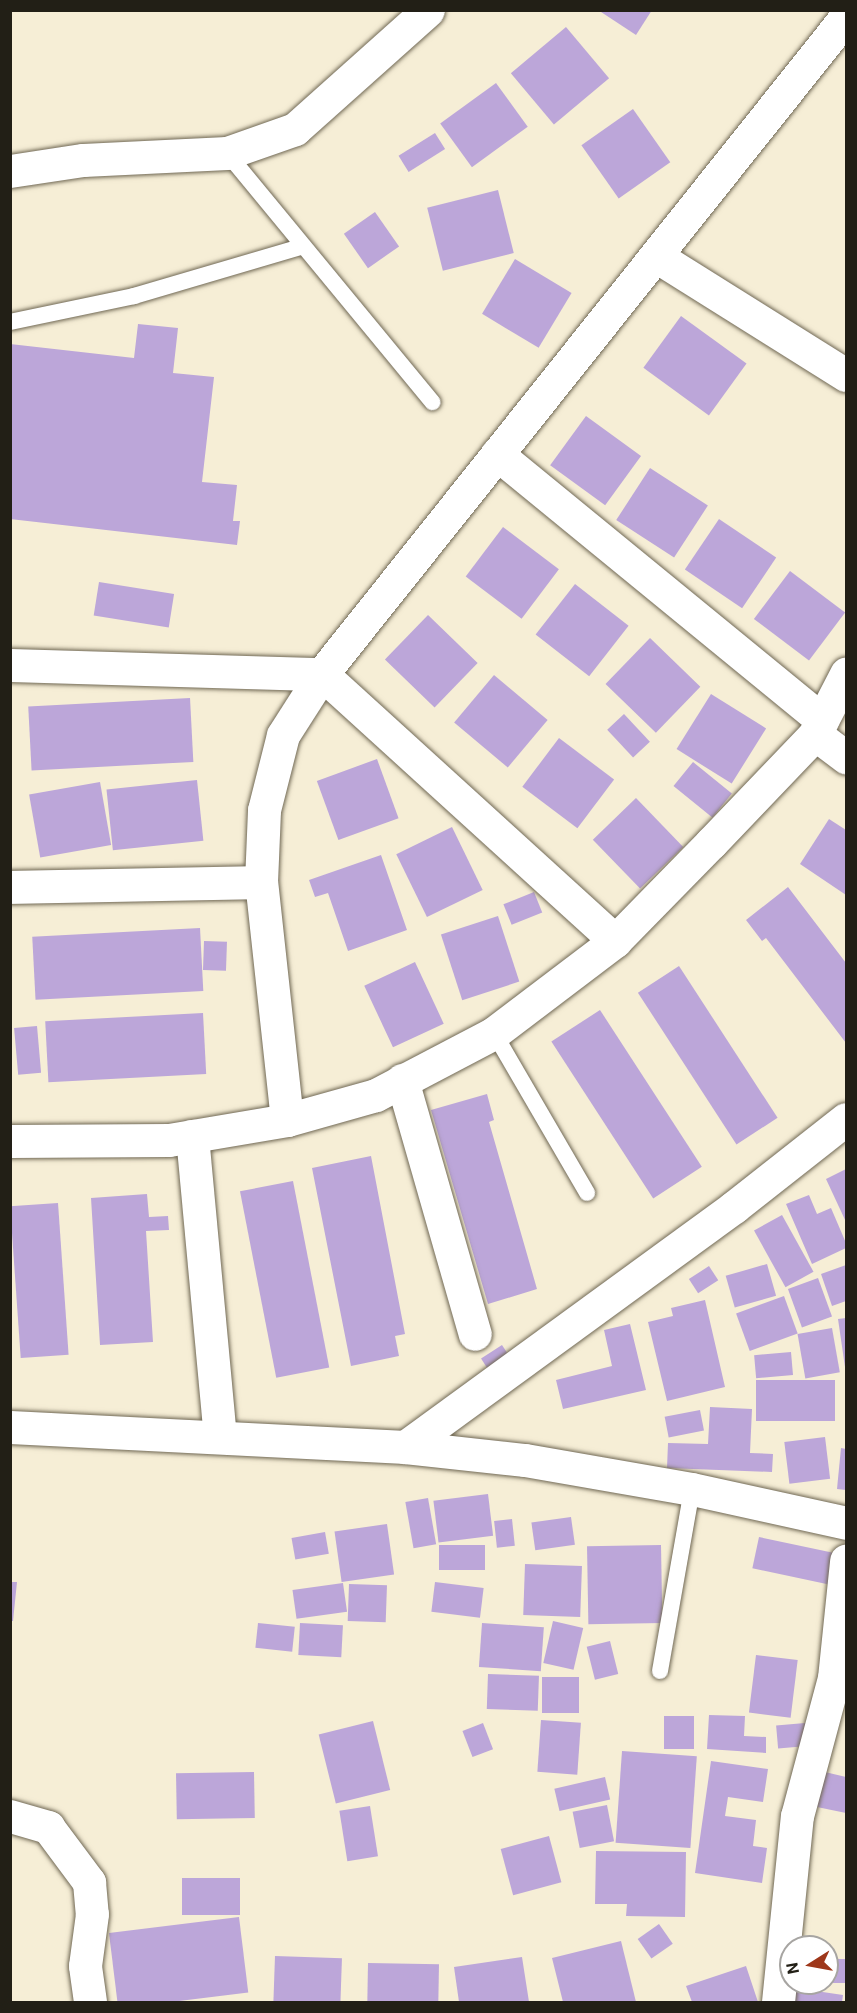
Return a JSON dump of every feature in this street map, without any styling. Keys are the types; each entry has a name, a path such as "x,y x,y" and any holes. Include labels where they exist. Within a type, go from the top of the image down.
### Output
{"street":[{"path":"10,171 83,160 228,153 295,129 428,10"},
{"path":"287,1120 261,882 264,810 283,735 322,674 846,17"},
{"path":"656,256 846,375"},
{"path":"497,454 818,727 846,757"},
{"path":"10,665 322,674 615,940"},
{"path":"10,1141 192,1136 287,1120 376,1095 494,1033 615,940 818,727 846,674"},
{"path":"10,887 261,882"},
{"path":"402,1080 474,1334"},
{"path":"405,1447 734,1207 846,1119"},
{"path":"192,1136 220,1437"},
{"path":"10,1427 405,1447 525,1460 692,1489 846,1523"},
{"path":"778,2002 797,1816 834,1678 846,1561"},
{"path":"10,1816 48,1827 89,1882 92,1914 86,1966 90,2002"}],"lane":[{"path":"228,153 301,248 432,402"},
{"path":"10,322 134,296 301,248"},
{"path":"494,1033 587,1193"},
{"path":"660,1671 692,1489"}],"building":[{"path":"598,10 652,10 636,35"},
{"path":"566,27 609,78 554,125 511,73"},
{"path":"496,83 528,127 472,167 440,124"},
{"path":"633,109 670,162 619,198 581,145"},
{"path":"435,133 445,149 409,172 399,156"},
{"path":"498,190 514,253 443,271 427,208"},
{"path":"375,212 399,246 368,268 344,234"},
{"path":"515,259 572,293 539,348 482,314"},
{"path":"681,316 747,364 709,415 643,368"},
{"path":"138,324 178,328 173,373 214,377 202,482 237,485 233,521 240,521 237,545 10,519 10,344 134,358"},
{"path":"586,416 641,456 605,505 550,465"},
{"path":"650,468 708,506 674,558 616,520"},
{"path":"719,519 776,558 742,608 685,570"},
{"path":"503,527 559,569 522,619 466,577"},
{"path":"790,571 845,613 809,660 754,619"},
{"path":"99,582 174,594 169,627 94,616"},
{"path":"575,584 629,626 589,676 536,634"},
{"path":"428,615 478,663 435,708 385,660"},
{"path":"650,638 700,687 656,733 606,684"},
{"path":"494,675 548,720 508,767 454,722"},
{"path":"711,694 766,728 732,784 677,749"},
{"path":"190,698 193,762 32,770 28,706"},
{"path":"624,714 650,742 633,757 607,730"},
{"path":"559,738 614,780 577,828 522,787"},
{"path":"377,759 399,818 338,840 317,781"},
{"path":"693,762 732,793 712,818 673,786"},
{"path":"197,780 203,841 113,850 106,790"},
{"path":"100,782 111,845 40,858 29,795"},
{"path":"636,798 683,847 640,889 593,840"},
{"path":"829,819 846,830 846,895 800,864"},
{"path":"452,827 483,890 427,917 396,854"},
{"path":"381,855 407,930 348,951 328,893 315,897 309,880"},
{"path":"788,887 846,963 846,1043 766,938 762,941 746,920"},
{"path":"534,892 542,912 512,925 503,904"},
{"path":"498,916 519,982 462,1000 441,935"},
{"path":"200,928 203,991 36,1000 32,937"},
{"path":"204,941 227,942 226,971 203,970"},
{"path":"415,962 444,1024 393,1047 364,986"},
{"path":"679,966 778,1118 736,1144 638,993"},
{"path":"600,1010 702,1167 653,1198 551,1042"},
{"path":"203,1013 206,1074 48,1082 45,1021"},
{"path":"37,1026 41,1073 18,1075 14,1028"},
{"path":"487,1094 494,1120 489,1122 537,1289 488,1304 431,1110"},
{"path":"371,1156 405,1334 395,1336 399,1356 351,1366 312,1168"},
{"path":"846,1169 846,1222 826,1179"},
{"path":"293,1181 329,1368 276,1378 240,1191"},
{"path":"147,1194 149,1217 168,1216 169,1230 146,1231 153,1342 100,1345 91,1198"},
{"path":"809,1195 817,1214 831,1208 846,1243 846,1248 812,1264 786,1204"},
{"path":"58,1203 69,1355 21,1358 10,1206"},
{"path":"782,1215 814,1272 786,1287 754,1231"},
{"path":"767,1264 776,1296 735,1308 726,1276"},
{"path":"846,1265 846,1301 832,1306 821,1274"},
{"path":"709,1266 718,1280 698,1293 689,1279"},
{"path":"818,1278 832,1317 802,1327 788,1289"},
{"path":"784,1296 798,1334 750,1351 736,1313"},
{"path":"705,1300 725,1387 667,1401 648,1322 673,1316 671,1308"},
{"path":"846,1318 846,1367 845,1367 838,1319"},
{"path":"630,1324 646,1390 563,1409 556,1380 612,1366 604,1330"},
{"path":"832,1328 840,1372 805,1378 798,1334"},
{"path":"502,1345 513,1362 492,1375 481,1359"},
{"path":"791,1352 793,1375 756,1378 754,1355"},
{"path":"756,1380 835,1380 835,1421 756,1421"},
{"path":"710,1407 752,1409 750,1453 773,1454 772,1472 667,1468 668,1443 708,1444"},
{"path":"700,1410 704,1431 669,1437 665,1417"},
{"path":"825,1437 830,1479 789,1484 784,1442"},
{"path":"841,1448 846,1449 846,1490 837,1489"},
{"path":"488,1494 493,1536 439,1542 433,1501"},
{"path":"428,1498 436,1544 414,1548 405,1502"},
{"path":"571,1517 575,1545 535,1550 531,1523"},
{"path":"512,1519 515,1546 497,1548 494,1521"},
{"path":"387,1524 394,1575 342,1582 335,1531"},
{"path":"325,1532 329,1554 295,1560 292,1538"},
{"path":"759,1537 840,1554 834,1586 752,1568"},
{"path":"439,1545 485,1545 485,1570 439,1570"},
{"path":"661,1545 662,1623 588,1624 587,1546"},
{"path":"525,1564 582,1566 580,1617 523,1615"},
{"path":"10,1582 17,1582 13,1621 10,1621"},
{"path":"435,1582 484,1588 480,1618 431,1612"},
{"path":"343,1583 347,1612 297,1619 292,1590"},
{"path":"349,1584 387,1585 386,1622 348,1621"},
{"path":"553,1621 583,1628 574,1670 543,1663"},
{"path":"258,1623 295,1627 292,1652 255,1648"},
{"path":"300,1623 343,1625 341,1657 298,1655"},
{"path":"482,1623 544,1627 541,1671 479,1667"},
{"path":"610,1641 618,1674 595,1680 587,1647"},
{"path":"756,1655 798,1660 791,1718 749,1713"},
{"path":"488,1674 539,1676 538,1711 487,1709"},
{"path":"542,1677 579,1677 579,1713 542,1713"},
{"path":"709,1715 745,1716 744,1736 766,1737 766,1753 707,1749"},
{"path":"664,1716 694,1716 694,1749 664,1749"},
{"path":"541,1720 581,1723 577,1775 537,1772"},
{"path":"373,1721 390,1790 336,1803 319,1735"},
{"path":"483,1723 493,1749 472,1757 462,1731"},
{"path":"805,1723 807,1746 778,1748 776,1726"},
{"path":"622,1751 697,1756 690,1848 616,1843"},
{"path":"711,1761 768,1769 763,1802 728,1797 725,1816 756,1820 753,1846 767,1848 762,1883 695,1873"},
{"path":"254,1772 255,1818 177,1819 176,1773"},
{"path":"825,1772 846,1777 846,1813 817,1807"},
{"path":"605,1777 610,1799 560,1811 554,1789"},
{"path":"607,1805 614,1841 580,1848 573,1812"},
{"path":"370,1806 378,1856 347,1861 339,1811"},
{"path":"549,1836 561,1882 513,1895 501,1849"},
{"path":"596,1851 686,1852 685,1917 626,1916 627,1904 595,1904"},
{"path":"182,1878 240,1878 240,1915 182,1915"},
{"path":"239,1917 248,1992 170,2002 117,2002 109,1933"},
{"path":"659,1924 673,1944 651,1959 638,1939"},
{"path":"621,1941 636,2002 563,2002 552,1958"},
{"path":"275,1956 342,1958 340,2002 273,2002"},
{"path":"522,1957 529,2002 459,2002 454,1967"},
{"path":"839,1959 846,1959 846,1983 839,1983"},
{"path":"368,1963 439,1964 438,2002 367,2002"},
{"path":"746,1966 758,2002 692,2002 686,1986"},
{"path":"784,1995 843,1995 842,2002 780,2002"}]}
